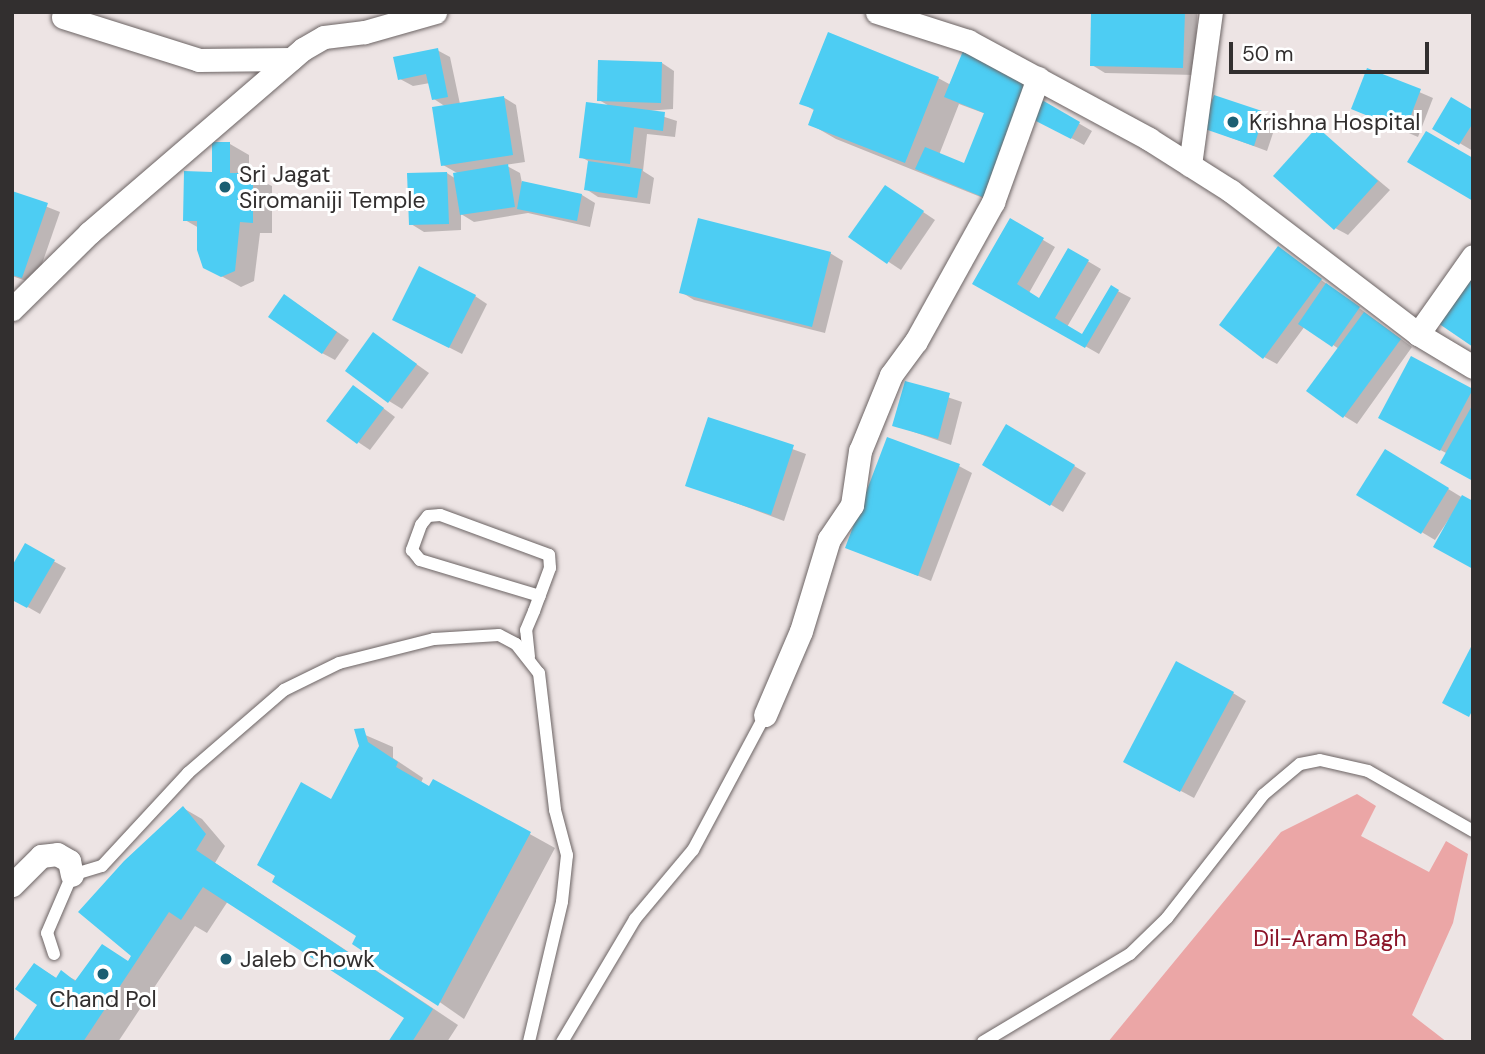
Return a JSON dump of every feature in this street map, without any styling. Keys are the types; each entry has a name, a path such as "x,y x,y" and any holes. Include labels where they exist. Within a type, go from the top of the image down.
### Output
{"street":[{"path":"877,12 968,41 1190,165 1231,191 1418,334 1473,368"},
{"path":"1190,165 1210,12"},
{"path":"12,309 89,233 291,59 324,37 365,32 430,13"},
{"path":"63,17 199,60 291,59"},
{"path":"765,715 801,631 829,539 852,505 860,451 891,375 916,341 993,202 1038,78"},
{"path":"1418,334 1473,256"},
{"path":"12,885 41,856 57,853 69,861 72,875"}],"lane":[{"path":"529,657 526,630 540,596 550,568 549,555 440,514 428,516 421,525 412,550 420,560 540,596"},
{"path":"54,954 47,933 72,875 102,866 188,773 284,690 313,672 424,641 480,633 499,635 529,657 539,673 555,810 568,874 529,1042"},
{"path":"562,1042 635,919 693,849 765,715"},
{"path":"983,1042 1130,954 1167,918 1263,795 1300,764 1320,760 1367,771 1473,831"}],"green space":[{"name":"Dil-Aram Bagh","path":"1357,794 1376,806 1361,836 1429,872 1446,841 1468,854 1453,923 1412,1015 1447,1042 1108,1042 1281,832"}],"building":[{"path":"1091,12 1185,12 1183,68 1090,66"},
{"path":"828,32 939,77 905,163 808,125 814,109 799,104"},
{"path":"438,48 448,97 432,100 426,74 398,80 393,57"},
{"path":"963,51 1033,80 985,198 915,169 925,147 964,163 984,113 944,97"},
{"path":"598,60 662,62 661,103 597,101"},
{"path":"1367,68 1421,89 1405,131 1351,109"},
{"path":"1214,95 1265,112 1254,146 1202,128"},
{"path":"504,96 513,155 441,166 432,107"},
{"path":"1451,97 1473,110 1473,123 1459,145 1432,129"},
{"path":"1042,100 1080,122 1071,139 1032,119"},
{"path":"586,102 665,112 663,131 634,127 630,164 579,158"},
{"path":"1317,127 1378,181 1334,230 1273,176"},
{"path":"1426,131 1473,158 1473,201 1407,162"},
{"name":"Sri Jagat Siromaniji Temple","path":"212,142 230,142 230,173 253,173 253,223 240,222 235,271 221,277 203,268 197,250 197,221 183,221 184,171 212,172"},
{"path":"588,161 642,169 637,198 584,190"},
{"path":"508,164 515,207 460,215 453,173"},
{"path":"447,172 449,224 409,225 407,173"},
{"path":"522,181 582,194 577,221 517,209"},
{"path":"885,185 924,211 887,264 848,237"},
{"path":"12,191 48,203 22,278 12,275"},
{"path":"698,218 831,252 812,327 679,293"},
{"path":"1010,218 1044,238 1017,284 1039,298 1068,248 1089,260 1055,318 1082,334 1111,285 1119,290 1085,348 972,284"},
{"path":"1278,246 1322,279 1263,359 1219,325"},
{"path":"419,266 476,295 449,348 392,320"},
{"path":"1473,271 1473,347 1435,321"},
{"path":"1326,283 1360,307 1332,347 1298,324"},
{"path":"284,294 337,332 322,354 268,317"},
{"path":"1364,312 1401,339 1343,418 1306,391"},
{"path":"373,332 417,364 388,403 345,371"},
{"path":"1411,356 1473,389 1440,451 1378,418"},
{"path":"905,381 950,393 938,439 892,426"},
{"path":"353,385 384,408 357,444 326,421"},
{"path":"1473,404 1473,481 1440,463"},
{"path":"708,417 794,445 771,515 685,486"},
{"path":"1006,424 1075,465 1050,506 982,465"},
{"path":"887,437 960,464 918,576 845,548"},
{"path":"1385,449 1449,488 1421,534 1356,495"},
{"path":"1462,495 1473,501 1473,569 1433,547"},
{"path":"25,543 55,560 27,608 12,600 12,566"},
{"path":"1473,643 1473,709 1469,717 1442,703"},
{"path":"1176,661 1234,692 1180,792 1123,762"},
{"path":"364,728 368,742 398,762 396,767 429,786 433,779 531,832 438,1006 368,961 370,956 352,944 356,936 272,882 275,876 257,865 301,782 331,799 359,746 354,729"},
{"path":"183,806 206,834 196,850 433,1009 412,1042 388,1042 404,1018 203,887 181,920 169,912 83,1042 12,1042 37,1005 15,989 34,963 56,978 61,970 75,981 102,944 128,961 131,956 78,912 124,861"}],"place":[{"name":"Krishna Hospital","path":"1233,122"},
{"name":"Sri Jagat Siromaniji Temple","path":"225,187"},
{"name":"Jaleb Chowk","path":"226,959"},
{"name":"Chand Pol","path":"103,974"}]}
